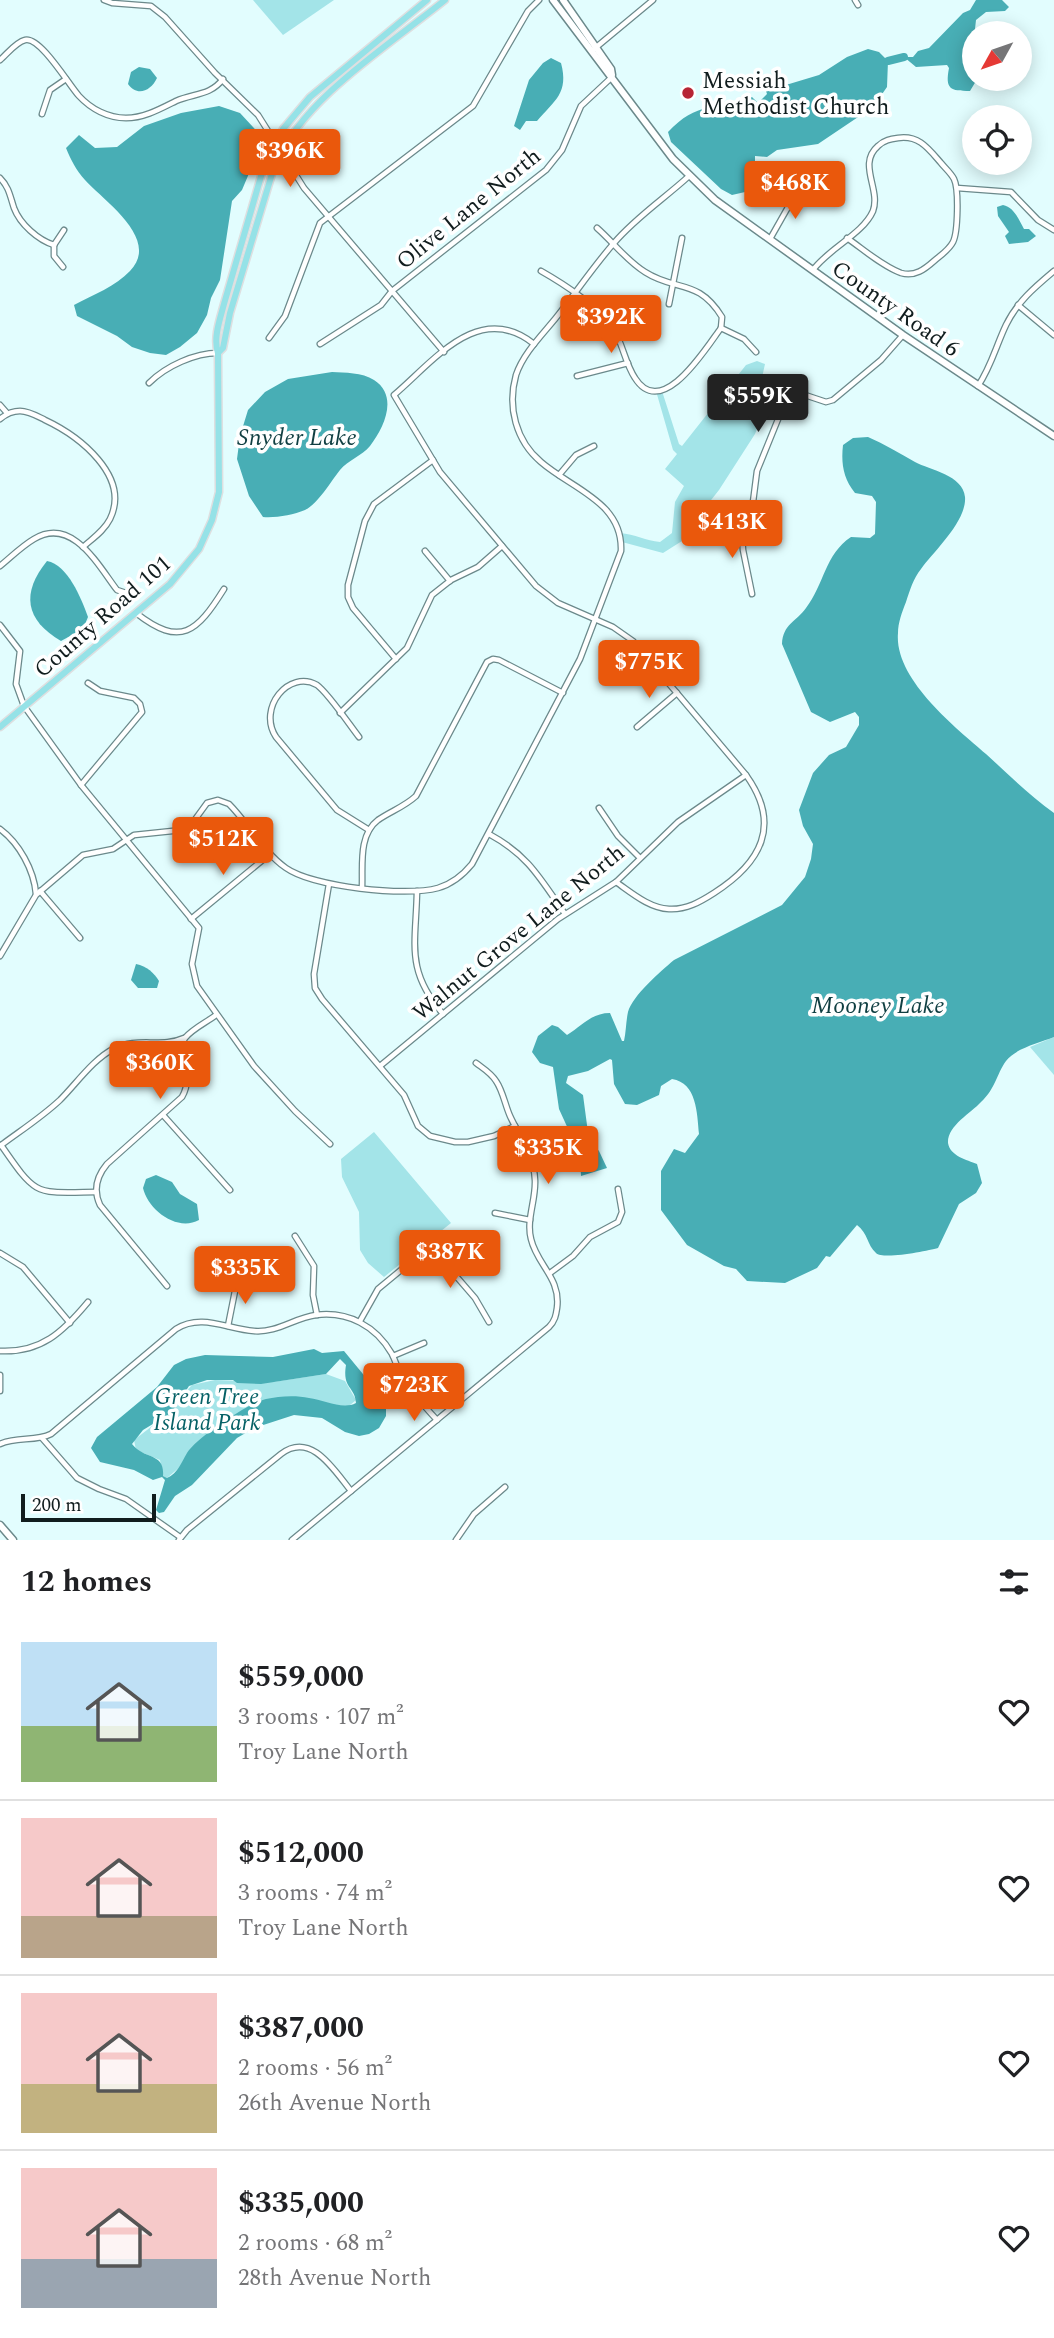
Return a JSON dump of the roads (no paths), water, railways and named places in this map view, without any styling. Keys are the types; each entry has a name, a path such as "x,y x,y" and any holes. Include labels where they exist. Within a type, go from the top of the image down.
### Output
{"main road":[{"name":"County Road 101","path":"0,727 183,571 199,549 212,520 219,492 216,346 224,304 262,174 276,142 295,112 427,0"},
{"name":"County Road 101","path":"218,353 223,348 230,313 281,150 297,126 325,97 444,0"},
{"name":"County Road 6","path":"553,0 593,49 673,159 715,200 903,335 1054,436"},
{"name":"County Road 6","path":"563,0 593,49"},
{"path":"0,1525 13,1540"}],"street":[{"path":"104,0 112,3 144,4 156,8 258,115 304,188 444,352"},
{"path":"269,338 285,316 320,223 473,106 528,11 539,0"},
{"path":"593,49 653,0"},
{"path":"855,0 858,5"},
{"path":"27,39 28,32"},
{"path":"0,60 20,42 27,39 36,43 88,104 107,115 125,118 144,116 180,99 209,92 223,79"},
{"name":"Olive Lane North","path":"320,344 381,305 392,291 546,170 562,150 581,107 613,76"},
{"path":"42,114 50,90 66,79"},
{"path":"813,270 823,257 863,225 872,213 875,199 869,167 872,153 882,143 910,137 922,142 953,177 957,188 954,239 946,251 920,271 914,274 900,272 847,238"},
{"path":"0,956 38,893 83,855 113,849 134,835 182,830 191,825 202,807 218,800 233,808 270,854 289,870 329,884 418,891 447,885 465,872 478,855 586,647 619,561 622,542 617,524 607,508 539,461 527,448 515,420 512,396 514,384 522,362 534,344 614,243 689,176"},
{"path":"0,178 7,185 20,218 37,237 54,245"},
{"path":"957,188 1011,192 1038,220 1054,230"},
{"path":"770,240 787,209 802,190"},
{"path":"541,271 575,294 612,327 638,383 656,391 674,386 722,328 722,317 705,297 688,286 646,274 597,228"},
{"path":"62,267 54,256 54,245 64,230"},
{"path":"669,304 682,238"},
{"path":"978,386 989,368 1004,328 1018,305 1054,271"},
{"path":"1018,305 1054,335"},
{"path":"534,344 513,331 494,328 475,331 444,352 394,396 433,460 502,546 547,595 569,610 613,627 633,640 746,775 761,806 763,828 758,851 737,878 699,902 670,909 650,904 617,882"},
{"path":"722,328 744,339 756,352"},
{"path":"734,535 752,502 757,471 783,407 799,393 826,402 833,400 881,360 903,335"},
{"path":"149,383 156,376 197,355 218,353"},
{"path":"577,376 628,363"},
{"path":"0,405 7,414"},
{"path":"0,419 7,414 26,411 70,433 108,475 115,499 111,516 103,530 83,547"},
{"path":"559,475 576,455 593,446"},
{"path":"396,659 353,608 348,597 348,585 365,521 374,504 433,460"},
{"path":"741,522 743,550 752,594"},
{"path":"0,566 29,542 44,534 61,534 77,541 117,590 126,593"},
{"path":"340,713 407,648 420,615 432,595 450,581 478,567 502,546"},
{"path":"425,551 450,581"},
{"path":"136,613 156,628 181,631 204,620 224,589"},
{"path":"0,625 20,651 16,684 24,706 81,785 199,928 192,964 194,979 216,1015 274,1089 330,1144"},
{"path":"362,888 363,847 369,831 375,823 416,796 489,660 499,660 563,693"},
{"path":"359,737 317,686 306,682 294,684 276,698 270,710 270,724 276,737 337,810 369,831"},
{"path":"81,785 142,712 140,704 134,698 100,691 88,683"},
{"path":"636,727 677,693"},
{"name":"Walnut Grove Lane North","path":"380,1066 565,914 617,882 678,822 746,775"},
{"path":"598,808 618,836 640,858"},
{"path":"0,829 21,852 38,893 80,937"},
{"path":"489,834 512,847 527,860 565,914"},
{"path":"191,919 270,854"},
{"path":"329,884 314,974 315,988 407,1100 418,1126 430,1136 455,1142 494,1136 515,1126"},
{"path":"418,891 415,954 417,974 425,991 443,1013"},
{"path":"96,1192 53,1194 36,1188 22,1176 0,1146 52,1106 113,1049 131,1043 175,1041 216,1015"},
{"path":"167,1286 104,1211 96,1192 98,1177 107,1164 186,1091 188,1076 181,1047 187,1035"},
{"path":"292,1540 552,1324 558,1298 555,1282 534,1248 530,1230 535,1172 528,1147 515,1126 500,1086 490,1073 476,1063"},
{"path":"163,1115 230,1190"},
{"path":"550,1273 573,1256 590,1237 618,1222 622,1212 618,1189"},
{"path":"495,1213 530,1220"},
{"path":"295,1237 314,1266 313,1295 317,1315"},
{"path":"360,1321 378,1289 430,1246 475,1298 489,1322"},
{"path":"0,1253 23,1267 70,1323"},
{"path":"228,1326 237,1281"},
{"path":"0,1352 36,1347 70,1323 88,1302"},
{"path":"0,1444 14,1439 41,1438 57,1429 183,1325 198,1321 266,1331 317,1315 339,1315 360,1321 380,1337 403,1378 437,1420"},
{"path":"393,1356 424,1343"},
{"path":"0,1375 1,1391"},
{"path":"41,1438 78,1478 126,1499 180,1539 270,1462 293,1447 306,1447 318,1453 351,1491"},
{"path":"456,1540 474,1514 505,1487"}],"water":[{"path":"976,0 1002,0 1009,7 1005,11 986,12 976,21 962,21 962,90 949,85 947,65 916,67 904,57 913,57 918,51 929,48 963,13 970,10"},
{"path":"868,49 879,52 888,61 887,87 873,107 818,144 777,150 767,157 755,156 755,178 745,192 732,195 721,189 671,142 668,132 688,115 752,97 758,103 767,94 766,91 819,75 847,57"},
{"path":"551,58 561,63 562,89 537,121 526,121 520,130 514,126 529,80 543,63"},
{"path":"139,67 150,69 157,78 144,91 135,90 128,84 131,72"},
{"path":"219,106 240,113 265,140 265,148 250,171 242,190 232,201 220,280 197,333 166,355 150,353 132,347 117,336 77,316 74,305 111,286 130,271 138,259 139,246 126,221 82,176 66,148 79,135 95,148 117,147 144,126 181,113"},
{"path":"1003,205 1013,211 1024,229 1029,229 1036,236 1028,242 1009,244 1005,236 1009,232 998,216 997,207"},
{"name":"Snyder Lake","path":"332,372 364,376 382,387 386,395 387,412 380,430 370,446 343,467 310,507 290,515 263,517 249,496 237,459 240,436 248,410 265,392 288,379"},
{"name":"Mooney Lake","path":"868,437 915,462 945,474 963,490 965,497 961,516 912,585 899,625 899,650 916,684 943,716 1054,813 1054,1037 1010,1056 986,1097 951,1131 949,1147 960,1157 977,1164 982,1183 976,1193 959,1204 938,1248 906,1254 880,1255 873,1250 857,1225 817,1268 785,1283 747,1281 736,1269 724,1266 687,1245 661,1210 661,1171 674,1149 685,1153 699,1134 694,1100 686,1086 672,1079 661,1086 659,1095 637,1105 625,1104 614,1084 610,1059 588,1071 568,1076 566,1083 583,1095 589,1140 599,1151 607,1168 581,1176 580,1155 559,1109 553,1067 540,1063 532,1052 538,1036 552,1025 567,1035 592,1018 610,1013 624,1041 631,1005 641,991 674,960 782,905 805,877 813,844 803,826 799,810 813,773 829,755 846,747 859,725 859,717 855,712 830,722 811,712 782,644 783,637 787,628 812,599 830,561 842,544 851,537 870,538 875,534 876,502 872,496 855,493 845,476 843,464 843,445 853,438"},
{"path":"47,561 55,564 67,575 88,617 83,629 61,641 40,624 31,605 33,584"},
{"path":"136,964 155,975 159,981 157,988 138,988 131,980"},
{"path":"156,1175 172,1182 180,1194 197,1204 199,1220 182,1223 157,1211 143,1188 146,1179"},
{"path":"314,1349 322,1353 344,1351 386,1402 386,1416 379,1428 359,1436 345,1432 322,1418 294,1415 254,1428 237,1438 192,1485 175,1496 164,1512 159,1513 156,1510 165,1480 162,1477 153,1480 134,1470 100,1462 91,1448 97,1437 157,1387 174,1365 186,1359 205,1355 273,1357","holes":["340,1359 346,1365 347,1383 356,1403 339,1405 293,1396 258,1402 211,1430 187,1453 177,1471 167,1478 163,1476 161,1463 132,1444 143,1430 171,1413 189,1386 207,1380 261,1384 326,1374"]}],"waterway":[{"path":"888,61 904,57"}],"place":[{"name":"Messiah Methodist Church","path":"688,93"}],"park label":[{"name":"Green Tree Island Park","path":"207,1409"}]}
